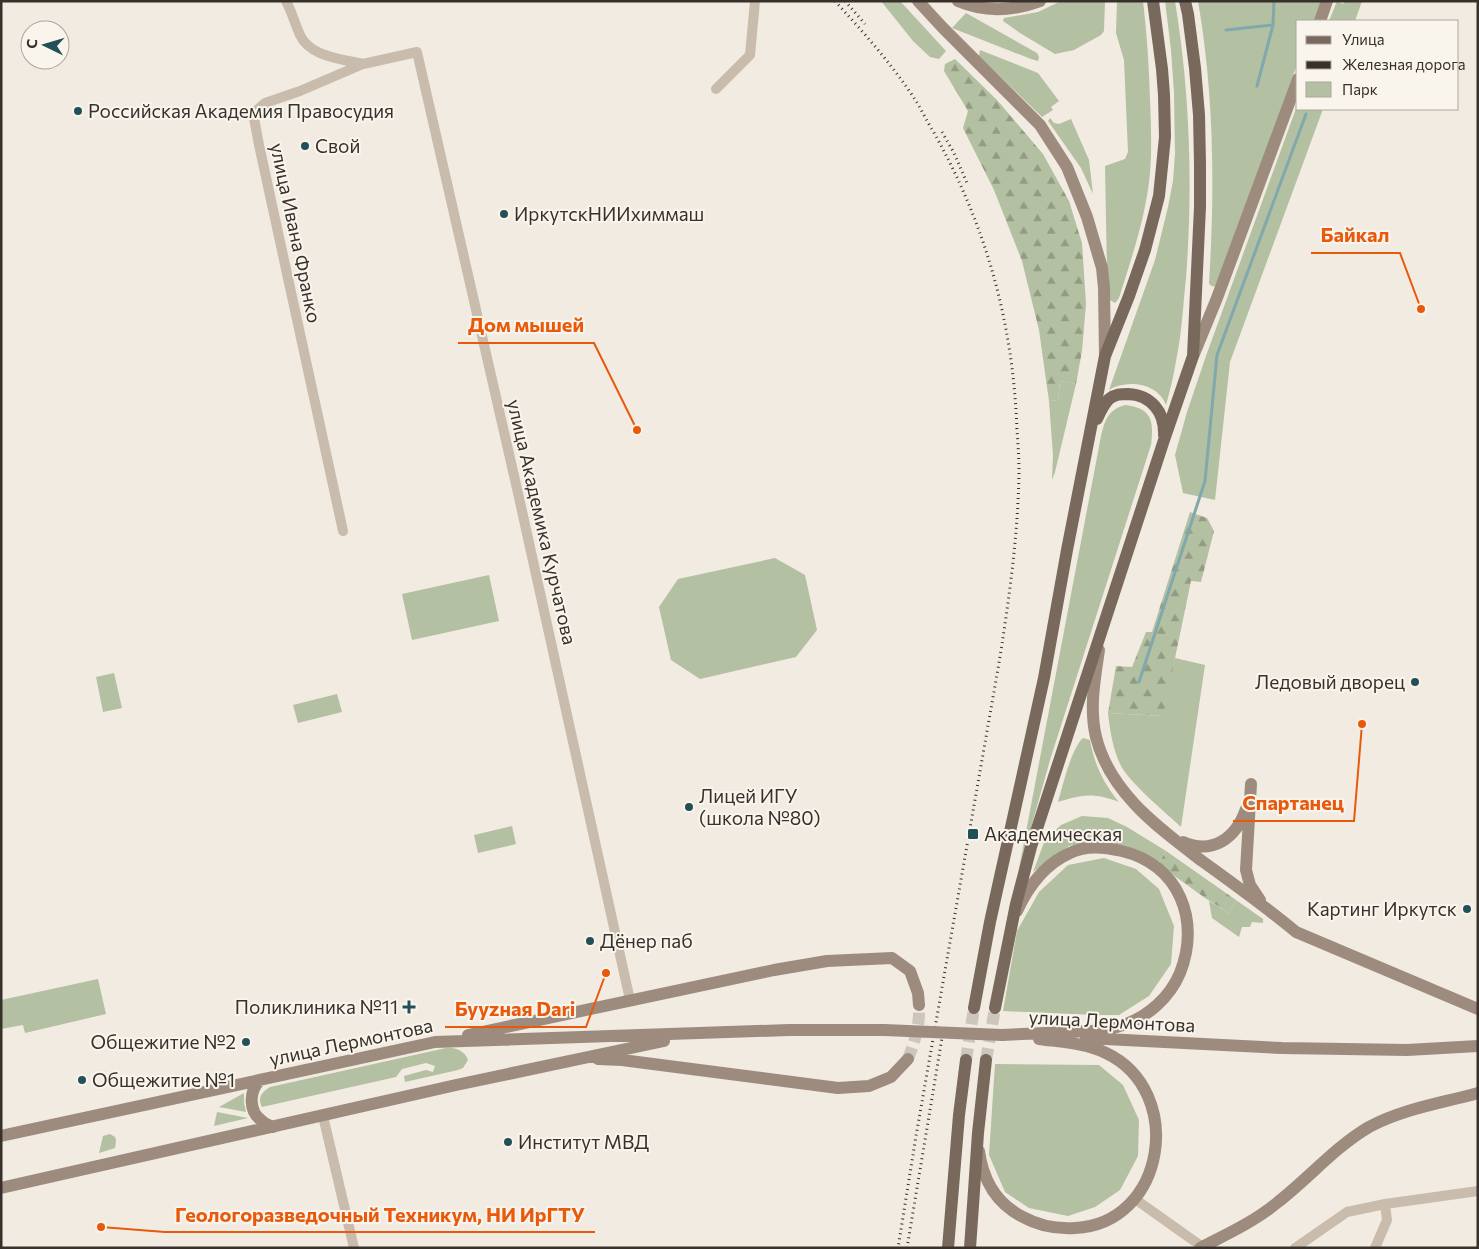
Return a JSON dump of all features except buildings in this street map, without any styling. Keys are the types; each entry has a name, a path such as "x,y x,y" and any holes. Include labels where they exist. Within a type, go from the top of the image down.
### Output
{"main road":[{"path":"918,1 1040,125 1067,167 1087,217 1102,268 1105,356"},
{"path":"958,1 976,7 995,10 1017,8 1040,1"},
{"path":"974,1008 990,922 1044,678 1066,550 1105,356 1145,250 1155,215 1162,176 1165,136 1164,95 1153,1"},
{"path":"1185,1 1195,68 1199,115 1200,207 1193,356"},
{"path":"1320,20 1327,1"},
{"path":"995,1008 1011,927 1031,847 1193,356 1217,298 1296,84"},
{"path":"1088,442 1098,416 1106,402 1115,395 1126,394 1141,396 1155,405 1164,423 1164,440"},
{"path":"1105,622 1095,674 1093,716 1098,745 1104,762 1132,802 1167,834 1296,932 1478,1009"},
{"path":"1167,834 1193,846 1206,847 1219,844 1233,832 1242,820 1248,804 1251,784 1246,855 1248,878 1259,899 1275,915"},
{"path":"1002,1035 1096,1031 1123,1026 1149,1012 1160,1003 1178,979 1183,965 1188,936 1188,918 1184,904 1177,891 1169,878 1158,868 1144,859 1127,852 1098,847 1070,852 1045,870 1026,892 1011,927"},
{"path":"435,1042 774,970 827,961 892,958 910,971 918,993 919,1005"},
{"name":"улица Лермонтова","path":"1,1136 435,1042 816,1029 884,1030 1282,1048 1407,1050 1478,1046"},
{"name":"улица Лермонтова","path":"1,1188 581,1058 658,1042 744,1031"},
{"path":"978,1133 981,1163 997,1198 1007,1207 1029,1220 1054,1227 1083,1228 1111,1219 1135,1200 1151,1170 1155,1153 1155,1118 1145,1089 1128,1067 1106,1052 1095,1048 1002,1035"},
{"path":"581,1058 622,1060 838,1088 869,1086 891,1077 908,1058"},
{"path":"948,1248 957,1134 966,1060"},
{"path":"970,1248 978,1133 986,1060"},
{"path":"260,1080 255,1085 251,1098 253,1107 257,1116 273,1127"},
{"path":"1202,1247 1257,1219 1339,1149 1367,1129 1393,1116 1478,1093"}],"street":[{"path":"286,1 300,36 313,49 333,57 363,64"},
{"path":"716,89 750,55 756,1"},
{"name":"улица Ивана Франко","path":"343,531 254,118 257,110 266,104 363,64 417,52"},
{"name":"улица Академика Курчатова","path":"417,52 518,493 630,1000"},
{"path":"323,1116 354,1248"},
{"path":"1295,1248 1347,1212 1385,1204 1478,1191"},
{"path":"1135,1200 1202,1247"},
{"path":"1375,1248 1387,1220 1385,1204"}],"green space":[{"path":"881,1 900,1 946,51 939,59 930,57 913,41"},
{"path":"1061,1 1105,1 1104,31 1101,35 1074,50 1055,54 1003,21 1004,18 1038,12"},
{"path":"1117,1 1143,1 1146,26 1151,146 1150,173 1142,221 1119,298 1115,303 1110,300 1107,271 1105,166 1125,159 1128,152 1124,60 1116,33"},
{"path":"1165,1 1175,1 1180,35 1187,104 1190,174 1186,278 1180,340 1166,405 1156,392 1141,385 1124,385 1109,390 1155,260 1173,181 1175,154 1174,93"},
{"path":"1198,1 1322,1 1314,20 1296,20 1296,67 1216,286 1211,286 1209,283 1212,142 1203,36"},
{"path":"1337,1 1343,4 1345,1 1362,1 1355,20 1329,20"},
{"path":"966,13 1037,53 1038,61 952,28"},
{"path":"980,50 1038,73 1059,101 1051,107 1053,110 1042,117 979,56"},
{"path":"955,59 997,100 1043,154 1069,201 1082,243 1086,304 1082,351 1076,384 1060,381 1058,400 1049,401 1039,330 1022,261 994,190 963,128 968,111 944,71 945,64"},
{"path":"1296,108 1323,110 1230,362 1215,500 1183,493 1175,455 1206,356"},
{"path":"1050,118 1054,123 1059,124 1071,119 1089,160 1093,194 1081,168 1048,121"},
{"path":"1060,381 1076,384 1052,480 1053,455 1049,401 1058,400"},
{"path":"1125,405 1141,409 1149,417 1152,429 1151,445 1050,760 1018,874 1101,436 1108,416 1119,407"},
{"path":"1190,512 1207,518 1214,531 1201,582 1191,581 1163,716 1108,713 1116,666 1132,667 1146,632 1152,632"},
{"path":"775,558 805,575 817,630 796,657 700,679 671,660 659,607 678,579"},
{"path":"489,575 499,621 412,640 402,594"},
{"path":"1175,658 1205,665 1181,827 1140,789 1121,766 1112,740 1108,713 1162,716"},
{"path":"114,673 122,708 103,712 96,677"},
{"path":"337,694 342,712 298,723 293,705"},
{"path":"1083,738 1090,740 1100,773 1119,802 1103,797 1089,796 1075,797 1058,802 1071,759"},
{"path":"1082,816 1108,818 1127,827 1166,851 1158,864 1126,846 1100,840 1069,846 1033,872 1045,840 1061,825"},
{"path":"512,826 516,844 478,853 474,835"},
{"path":"1166,851 1236,900 1229,913 1158,864"},
{"path":"1104,858 1136,869 1159,889 1174,926 1171,964 1149,996 1119,1015 1003,1011 1017,931 1039,892 1068,865"},
{"path":"1236,900 1263,919 1263,923 1252,922 1250,927 1242,927 1239,937 1212,918 1209,901 1229,913"},
{"path":"98,979 106,1014 25,1033 23,1025 1,1029 1,1000"},
{"path":"453,1048 465,1054 468,1060 463,1068 405,1082 404,1076 426,1070 433,1072 435,1066 426,1063 402,1069 396,1077 262,1107 260,1101 261,1096 270,1087"},
{"path":"995,1064 1099,1065 1123,1085 1139,1120 1138,1156 1120,1190 1095,1207 1068,1216 1029,1208 1005,1192 989,1155"},
{"path":"244,1093 246,1112 219,1107"},
{"path":"217,1112 248,1118 214,1126"},
{"path":"110,1134 115,1137 115,1148 99,1153 103,1136"}],"waterway":[{"path":"1257,86 1273,25 1274,1"},
{"path":"1226,30 1273,25"},
{"path":"1139,682 1205,481 1217,355 1306,114"}],"tunnel":[{"path":"908,1059 919,1019 919,1005"},
{"path":"966,1060 974,1008"},
{"path":"986,1060 995,1008"}],"railway":[{"path":"835,1 886,60 917,102 952,166 968,202 982,238 1003,313 1010,351 1018,451 1019,472 1015,544 1003,639 898,1248"},
{"path":"845,1 865,24"},
{"path":"942,132 954,153 967,183"},
{"path":"907,1248 944,1026"}],"place":[{"name":"Российская Академия Правосудия","path":"78,111"},
{"name":"Свой","path":"305,146"},
{"name":"ИркутскНИИхиммаш","path":"504,214"},
{"name":"Байкал","path":"1421,309"},
{"name":"Дом мышей","path":"637,430"},
{"name":"Ледовый дворец","path":"1415,682"},
{"name":"Спартанец","path":"1362,724"},
{"name":"Лицей ИГУ (школа №80)","path":"689,807"},
{"name":"Академическая","path":"973,834"},
{"name":"Картинг Иркутск","path":"1467,909"},
{"name":"Дёнер паб","path":"590,941"},
{"name":"Бууzная Dari","path":"606,973"},
{"name":"Поликлиника №11","path":"409,1007"},
{"name":"Общежитие №2","path":"246,1042"},
{"name":"Общежитие №1","path":"82,1080"},
{"name":"Институт МВД","path":"508,1142"},
{"name":"Геологоразведочный Техникум, НИ ИрГТУ","path":"101,1227"}]}
